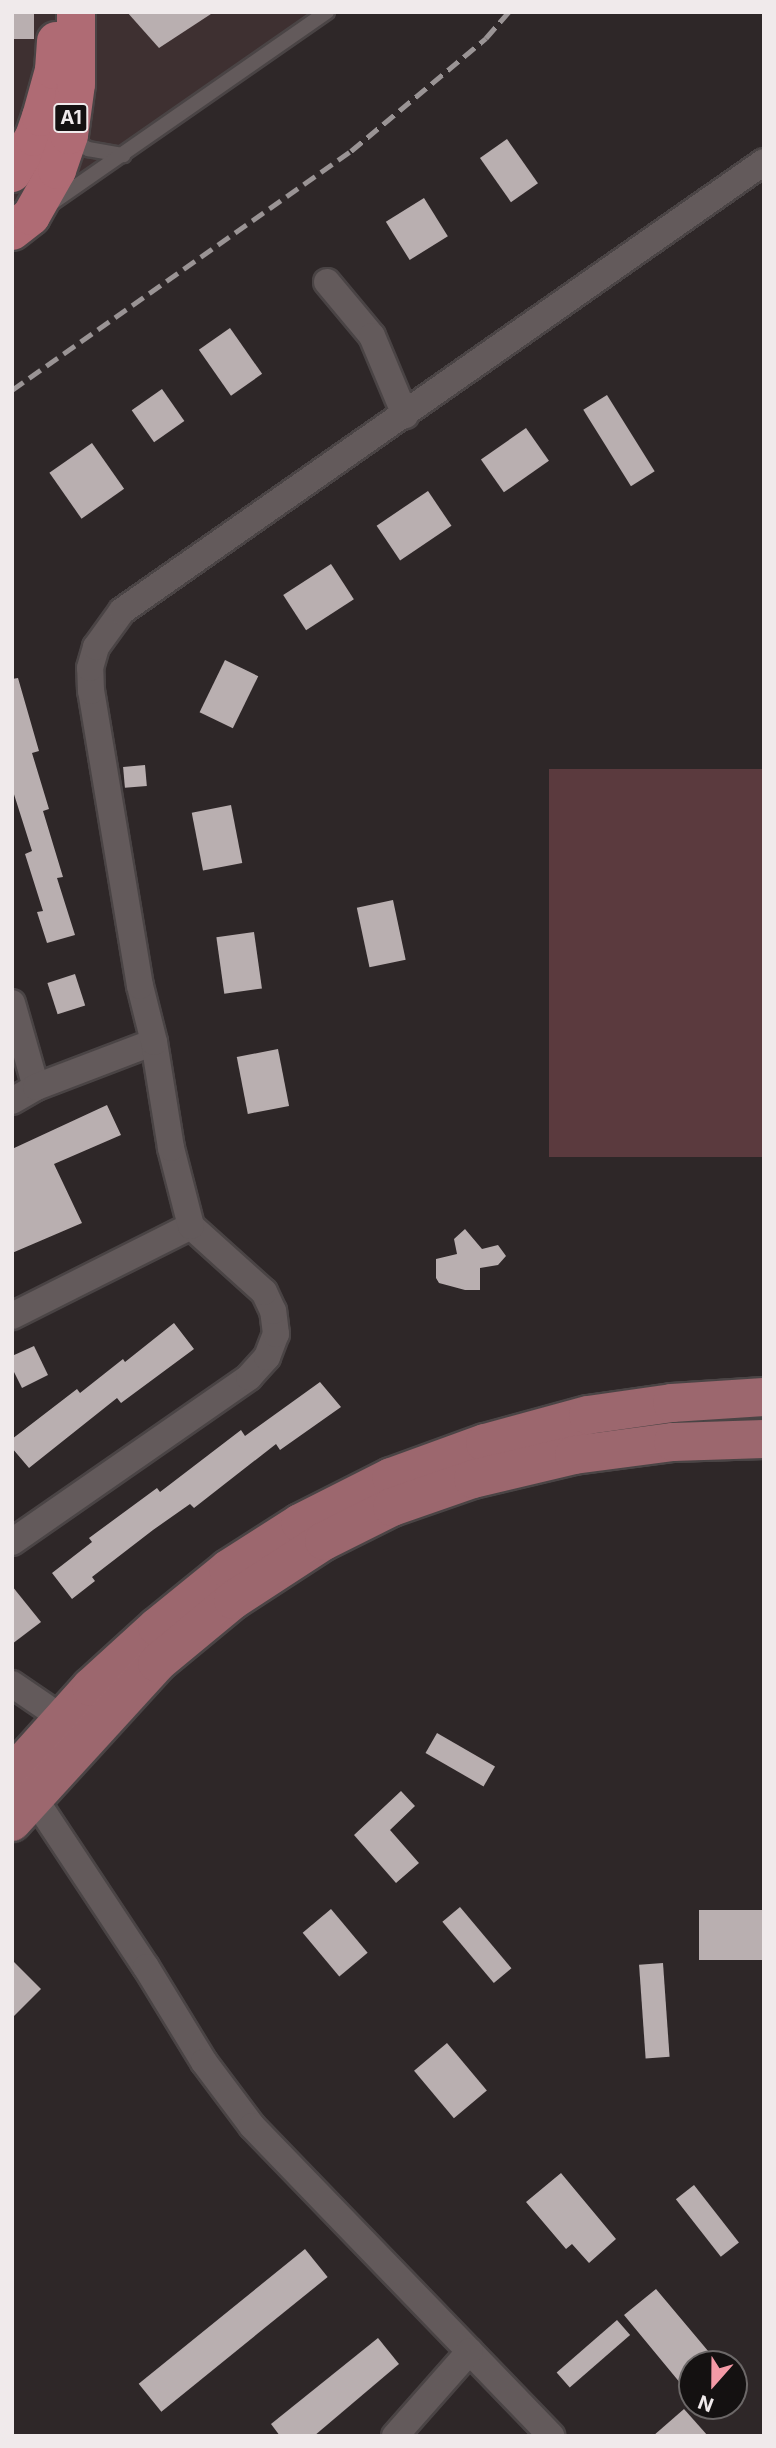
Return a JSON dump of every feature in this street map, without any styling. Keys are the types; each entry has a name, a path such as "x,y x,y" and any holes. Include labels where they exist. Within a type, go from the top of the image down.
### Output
{"highway":[{"name":"A1","path":"12,173 34,137 41,117 54,70 58,12"},
{"name":"A1","path":"22,223 57,170 68,135 76,84 76,12"}],"main road":[{"path":"75,1728 91,1687 157,1627 228,1569 300,1523 391,1477 485,1443 588,1415 672,1403 764,1397"},
{"path":"19,1798 75,1728 233,1600 324,1541 392,1507 473,1479 574,1455 673,1442 764,1439"}],"street":[{"path":"12,1542 249,1377 268,1357 276,1334 273,1311 264,1292 191,1226 171,1148 154,1042 140,986 91,691 90,668 96,647 122,611 764,162"},
{"path":"327,282 373,336 405,415"},
{"path":"12,1003 36,1087"},
{"path":"12,1101 36,1087 154,1042"},
{"path":"12,1316 191,1226"},
{"path":"12,1685 75,1728"},
{"path":"19,1798 146,1966 204,2062 252,2126 551,2436"},
{"path":"395,2436 470,2351"}],"lane":[{"path":"22,223 124,155 327,12"},
{"path":"68,135 74,142 88,149 124,155"}],"shaded area":[{"path":"12,12 327,12 12,231"},
{"path":"549,769 764,769 764,1157 549,1157"}],"building":[{"path":"12,12 34,12 34,39 12,39"},
{"path":"127,12 214,12 159,48"},
{"path":"507,139 538,183 511,202 480,158"},
{"path":"424,198 448,236 410,260 386,222"},
{"path":"230,328 262,374 231,396 199,350"},
{"path":"162,389 184,421 154,442 132,410"},
{"path":"607,395 655,471 631,486 583,410"},
{"path":"526,428 549,461 504,492 481,460"},
{"path":"92,443 124,489 82,519 49,473"},
{"path":"428,491 451,526 400,560 377,526"},
{"path":"331,564 354,599 306,630 283,595"},
{"path":"225,660 258,676 233,728 200,712"},
{"path":"18,678 39,751 32,753 49,809 43,811 63,877 57,878 75,935 47,943 37,912 43,911 25,854 32,851 12,788 12,679"},
{"path":"145,765 147,786 125,788 123,767"},
{"path":"231,805 242,863 203,871 192,813"},
{"path":"393,900 406,960 369,967 357,908"},
{"path":"254,932 262,988 224,994 216,937"},
{"path":"75,974 85,1005 58,1014 47,983"},
{"path":"278,1049 289,1106 248,1114 237,1057"},
{"path":"107,1105 121,1135 54,1164 82,1223 12,1253 12,1149"},
{"path":"465,1229 482,1249 498,1245 506,1256 498,1265 480,1268 480,1290 465,1290 439,1283 436,1278 436,1259 457,1254 454,1239"},
{"path":"174,1323 194,1349 121,1403 117,1398 29,1468 12,1448 12,1439 77,1389 80,1393 123,1359 125,1362"},
{"path":"34,1346 48,1375 22,1388 12,1368 12,1356"},
{"path":"320,1382 341,1407 280,1450 276,1444 194,1508 190,1504 153,1530 92,1577 95,1581 72,1599 52,1573 92,1542 89,1538 157,1488 160,1492 241,1430 245,1436"},
{"path":"12,1586 41,1622 12,1644"},
{"path":"437,1733 495,1766 484,1786 426,1753"},
{"path":"401,1791 415,1806 390,1830 419,1863 396,1883 354,1835"},
{"path":"460,1907 511,1968 494,1983 442,1922"},
{"path":"331,1909 368,1953 339,1976 303,1933"},
{"path":"699,1910 764,1910 764,1960 699,1960"},
{"path":"12,1960 41,1989 12,2018"},
{"path":"663,1963 670,2057 646,2058 639,1965"},
{"path":"447,2043 487,2090 454,2118 414,2071"},
{"path":"561,2173 616,2239 589,2263 572,2244 566,2249 526,2202"},
{"path":"694,2185 739,2243 721,2257 676,2199"},
{"path":"305,2249 328,2277 161,2412 139,2384"},
{"path":"656,2289 707,2350 678,2350 678,2380 624,2315"},
{"path":"617,2320 630,2335 570,2388 557,2372"},
{"path":"378,2338 399,2364 314,2436 280,2436 271,2424"},
{"path":"678,2414 678,2420 694,2420 708,2436 653,2436"}],"railway":[{"path":"12,390 351,151 486,38 509,12"}]}
